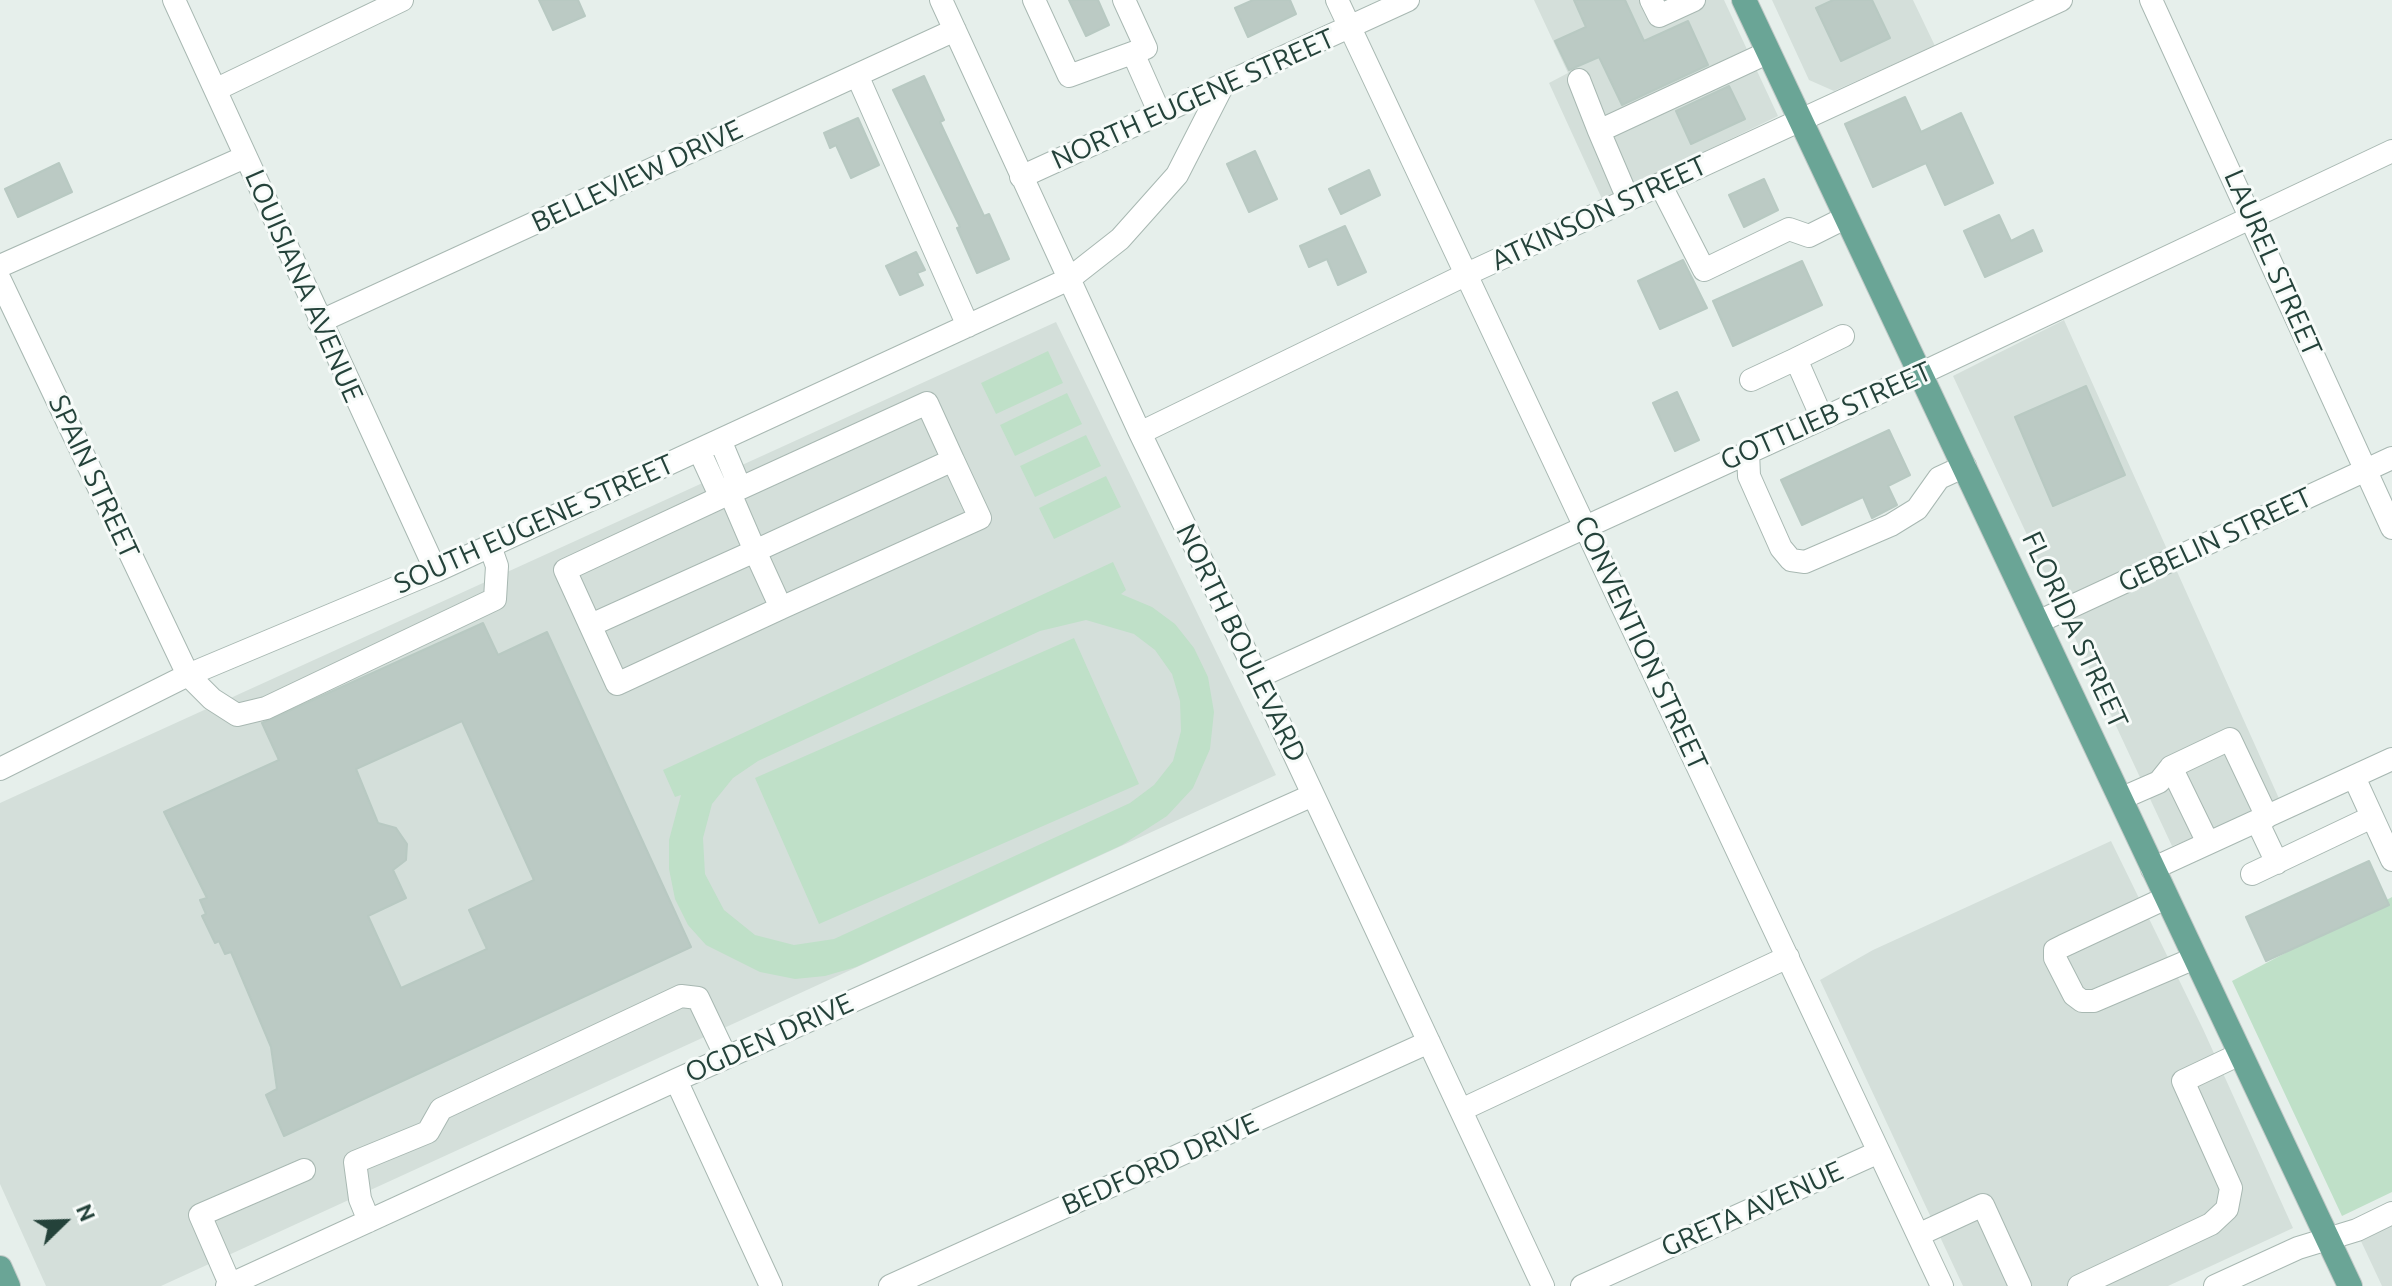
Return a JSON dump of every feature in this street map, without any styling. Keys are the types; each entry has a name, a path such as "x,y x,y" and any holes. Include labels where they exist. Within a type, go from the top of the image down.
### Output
{"main road":[{"name":"FLORIDA STREET","path":"1744,0 2350,1286"}],"street":[{"name":"LOUISIANA AVENUE","path":"174,0 217,89 319,322 436,571"},
{"path":"217,89 402,0"},
{"name":"NORTH BOULEVARD","path":"941,0 1140,433 1461,1110 1539,1285"},
{"path":"1034,0 1069,76 1146,48 1124,0"},
{"name":"CONVENTION STREET","path":"1337,0 1942,1286"},
{"name":"NORTH EUGENE STREET","path":"1021,177 1408,0"},
{"path":"1651,0 1659,16 1694,0"},
{"name":"ATKINSON STREET","path":"1140,433 1467,274 2061,0"},
{"name":"LAUREL STREET","path":"2151,0 2392,528"},
{"name":"BELLEVIEW DRIVE","path":"319,322 955,30"},
{"path":"1599,131 1769,52"},
{"path":"1133,53 1160,114"},
{"path":"857,75 968,326"},
{"path":"1579,80 1628,199"},
{"name":"SOUTH EUGENE STREET","path":"0,769 188,675 436,571 1069,279 1120,239 1177,175 1223,85"},
{"name":"GOTTLIEB STREET","path":"1258,677 1922,373 2392,151"},
{"path":"0,266 245,157"},
{"path":"1660,184 1704,270 1789,229 1809,236 1847,217"},
{"name":"SPAIN STREET","path":"0,280 188,675"},
{"path":"1751,380 1843,336"},
{"path":"1796,359 1822,418"},
{"path":"927,403 980,518 617,684 565,570 730,493 927,403"},
{"path":"720,440 736,478 730,493"},
{"path":"699,450 716,487 730,493 781,608"},
{"path":"1748,451 1749,476 1781,548 1791,560 1805,562 1891,525 1917,509 1939,478 1965,466"},
{"name":"GEBELIN STREET","path":"2038,622 2392,458"},
{"path":"591,625 953,460"},
{"path":"188,675 212,699 237,715 266,708 495,599 497,566 490,546"},
{"path":"2120,799 2159,782 2171,767 2230,739 2277,863"},
{"path":"2152,869 2392,759"},
{"path":"2171,767 2208,843"},
{"path":"2354,777 2392,860"},
{"name":"OGDEN DRIVE","path":"228,1285 726,1057 1313,795"},
{"path":"2252,874 2372,817"},
{"path":"2166,898 2055,950 2055,958 2074,995 2082,1001 2094,1001 2195,958"},
{"path":"1461,1110 1788,957"},
{"path":"369,1221 360,1199 355,1162 428,1132 441,1109 681,996 698,998 726,1057"},
{"name":"BEDFORD DRIVE","path":"890,1286 1429,1042"},
{"path":"2079,1286 2211,1224 2227,1209 2231,1188 2183,1081 2240,1054"},
{"path":"676,1080 771,1286"},
{"name":"GRETA AVENUE","path":"1582,1286 1879,1152"},
{"path":"228,1285 200,1215 304,1170"},
{"path":"1918,1235 1983,1205 2020,1286"},
{"path":"2223,1284 2298,1248 2392,1213"}],"shaded area":[{"path":"1534,0 1724,0 1778,116 1603,201 1549,83 1568,73"},
{"path":"1772,0 1913,0 1935,46 1834,91 1809,80"},
{"path":"2064,320 2281,803 2172,846 1953,376"},
{"path":"1056,322 1276,775 161,1286 46,1286 0,1184 0,803"},
{"path":"2111,841 2203,1029 2293,1228 2168,1286 1963,1286 1820,980 1873,950"},
{"path":"2392,1225 2392,1286 2382,1286 2360,1239"}],"green space":[{"path":"1048,351 1063,383 996,414 981,383"},
{"path":"1067,393 1082,424 1015,456 1000,425"},
{"path":"1086,435 1101,466 1035,497 1020,466"},
{"path":"1106,476 1121,507 1054,539 1039,508"},
{"path":"1113,562 1126,590 1121,594 1152,607 1175,624 1194,648 1208,677 1214,712 1210,749 1193,788 1167,816 1122,845 856,967 825,976 795,979 760,972 706,945 688,925 675,899 669,869 669,840 681,795 675,797 663,770","holes":["1086,620 1134,634 1155,650 1172,674 1180,701 1181,731 1173,761 1154,785 1130,803 834,939 794,945 755,935 724,910 705,874 703,838 712,804 733,778 758,761 1040,631"]},
{"path":"1074,638 1139,784 819,924 755,778"},
{"path":"2392,897 2392,1192 2342,1216 2232,981"}],"building":[{"path":"539,0 578,0 585,16 553,30"},
{"path":"1069,0 1098,0 1109,25 1086,36"},
{"path":"1253,0 1290,0 1296,14 1248,37 1235,8"},
{"path":"1574,0 1625,0 1644,41 1688,21 1708,65 1622,105 1599,57 1569,70 1555,41 1586,27"},
{"path":"1833,0 1872,0 1890,38 1841,61 1816,8"},
{"path":"924,76 944,120 940,122 984,216 989,214 1009,259 977,273 957,228 960,227 893,90"},
{"path":"1729,86 1745,119 1691,144 1676,111"},
{"path":"1905,97 1921,132 1961,113 1993,183 1945,205 1926,163 1873,187 1845,124"},
{"path":"858,118 879,165 851,178 836,145 830,148 824,133"},
{"path":"1255,151 1277,199 1249,212 1227,164"},
{"path":"59,163 72,192 18,217 5,189"},
{"path":"1369,170 1380,195 1341,214 1329,189"},
{"path":"1764,179 1778,210 1744,227 1729,195"},
{"path":"1999,215 2011,241 2033,230 2042,251 1985,277 1964,231"},
{"path":"1345,226 1366,272 1338,285 1327,259 1309,267 1300,246"},
{"path":"916,252 925,270 917,273 923,285 900,295 886,266"},
{"path":"1683,260 1707,308 1660,329 1638,281"},
{"path":"1802,261 1822,305 1733,346 1713,301"},
{"path":"2086,386 2125,475 2053,506 2015,417"},
{"path":"1677,392 1699,440 1675,451 1653,403"},
{"path":"1889,430 1910,475 1888,486 1897,505 1872,518 1863,497 1802,525 1781,480"},
{"path":"483,623 498,655 547,632 691,947 284,1136 266,1095 277,1089 271,1047 231,952 225,954 219,941 215,943 202,916 206,914 200,900 207,898 164,812 279,760 262,723","holes":["462,721 534,880 469,910 487,949 401,988 368,916 406,898 393,870 406,860 407,844 396,828 378,823 356,769"]},
{"path":"2369,861 2389,905 2266,961 2246,917"}]}
